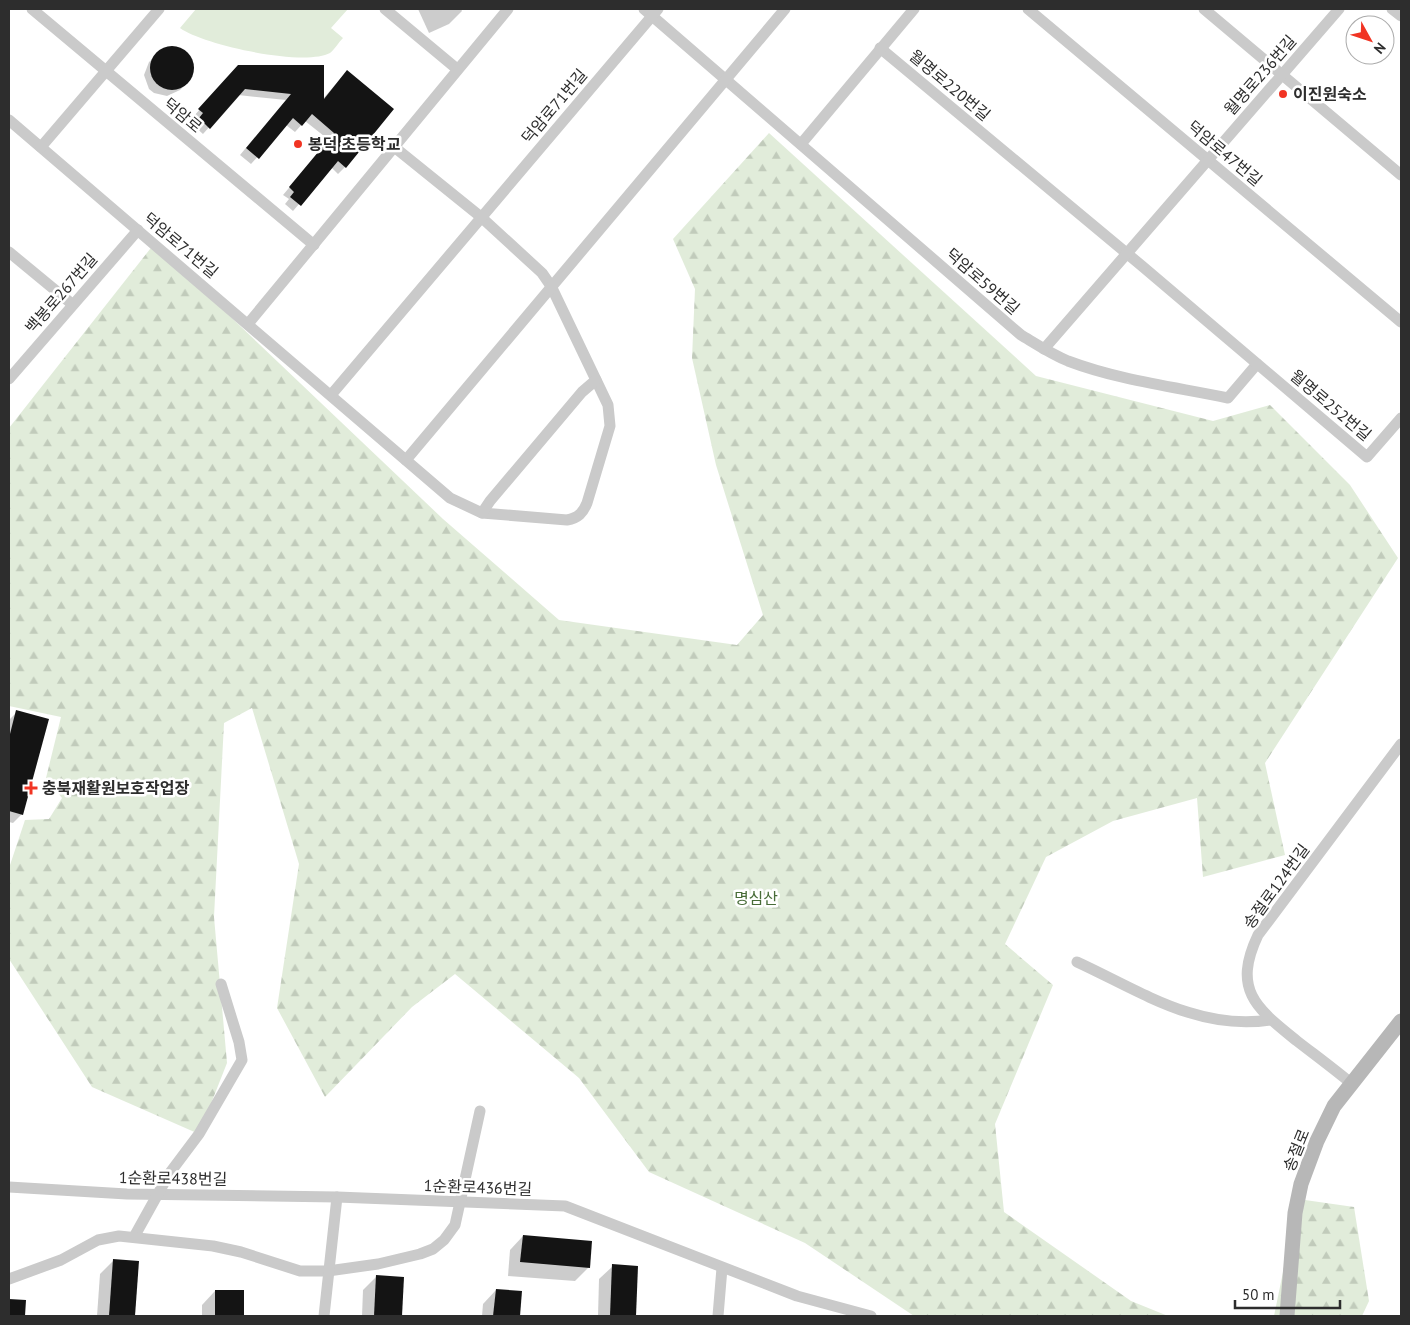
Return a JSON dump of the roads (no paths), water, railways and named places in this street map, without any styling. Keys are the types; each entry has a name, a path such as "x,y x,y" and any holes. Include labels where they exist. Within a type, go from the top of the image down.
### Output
{"street":[{"name":"덕암로","path":"32,9 314,245"},
{"path":"41,147 159,9"},
{"path":"385,9 457,69"},
{"path":"248,324 508,9"},
{"path":"406,460 785,9"},
{"path":"801,144 914,9"},
{"name":"덕암로47번길","path":"1028,9 1401,322"},
{"path":"1204,9 1401,175"},
{"name":"월명로236번길","path":"1044,349 1339,9"},
{"path":"1392,9 1401,16"},
{"name":"덕암로59번길","path":"651,11 725,79 1021,335 1044,349 1068,361 1120,376 1228,398 1257,364"},
{"name":"덕암로71번길","path":"331,395 482,217 651,11"},
{"name":"월명로220번길","path":"880,48 1128,254"},
{"name":"덕암로71번길","path":"9,120 450,498 482,513 567,520 575,519 583,511 610,426 608,405 551,286 542,274 482,217 394,146"},
{"name":"백봉로267번길","path":"9,379 138,230"},
{"path":"9,252 72,304"},
{"path":"1128,254 1257,364"},
{"name":"월명로252번길","path":"1257,364 1367,457 1401,418"},
{"path":"482,513 582,392 596,380"},
{"name":"송절로124번길","path":"1352,1084 1270,1020 1256,1003 1249,988 1246,974 1248,955 1258,935 1401,744"},
{"path":"1077,962 1195,1016 1240,1023 1270,1020"},
{"path":"134,1237 169,1174 198,1134 242,1060 240,1042 221,984"},
{"name":"송절로","path":"1287,1316 1295,1213 1301,1184 1317,1141 1334,1106 1401,1021"},
{"path":"9,1279 61,1260 98,1240 119,1236 213,1246 241,1252 300,1271 328,1271 378,1264 433,1249 444,1240 455,1225 480,1111"},
{"name":"1순환로438번길","path":"9,1187 157,1194 337,1198"},
{"path":"324,1316 337,1198"},
{"name":"1순환로436번길","path":"337,1198 565,1206 797,1296 871,1316"},
{"path":"718,1316 722,1268"}],"place":[{"name":"이진원숙소","path":"1283,94"},
{"name":"봉덕 초등학교","path":"298,144"},
{"name":"충북재활원보호작업장","path":"31,788"}],"park label":[{"name":"명심산","path":"756,898"}]}
